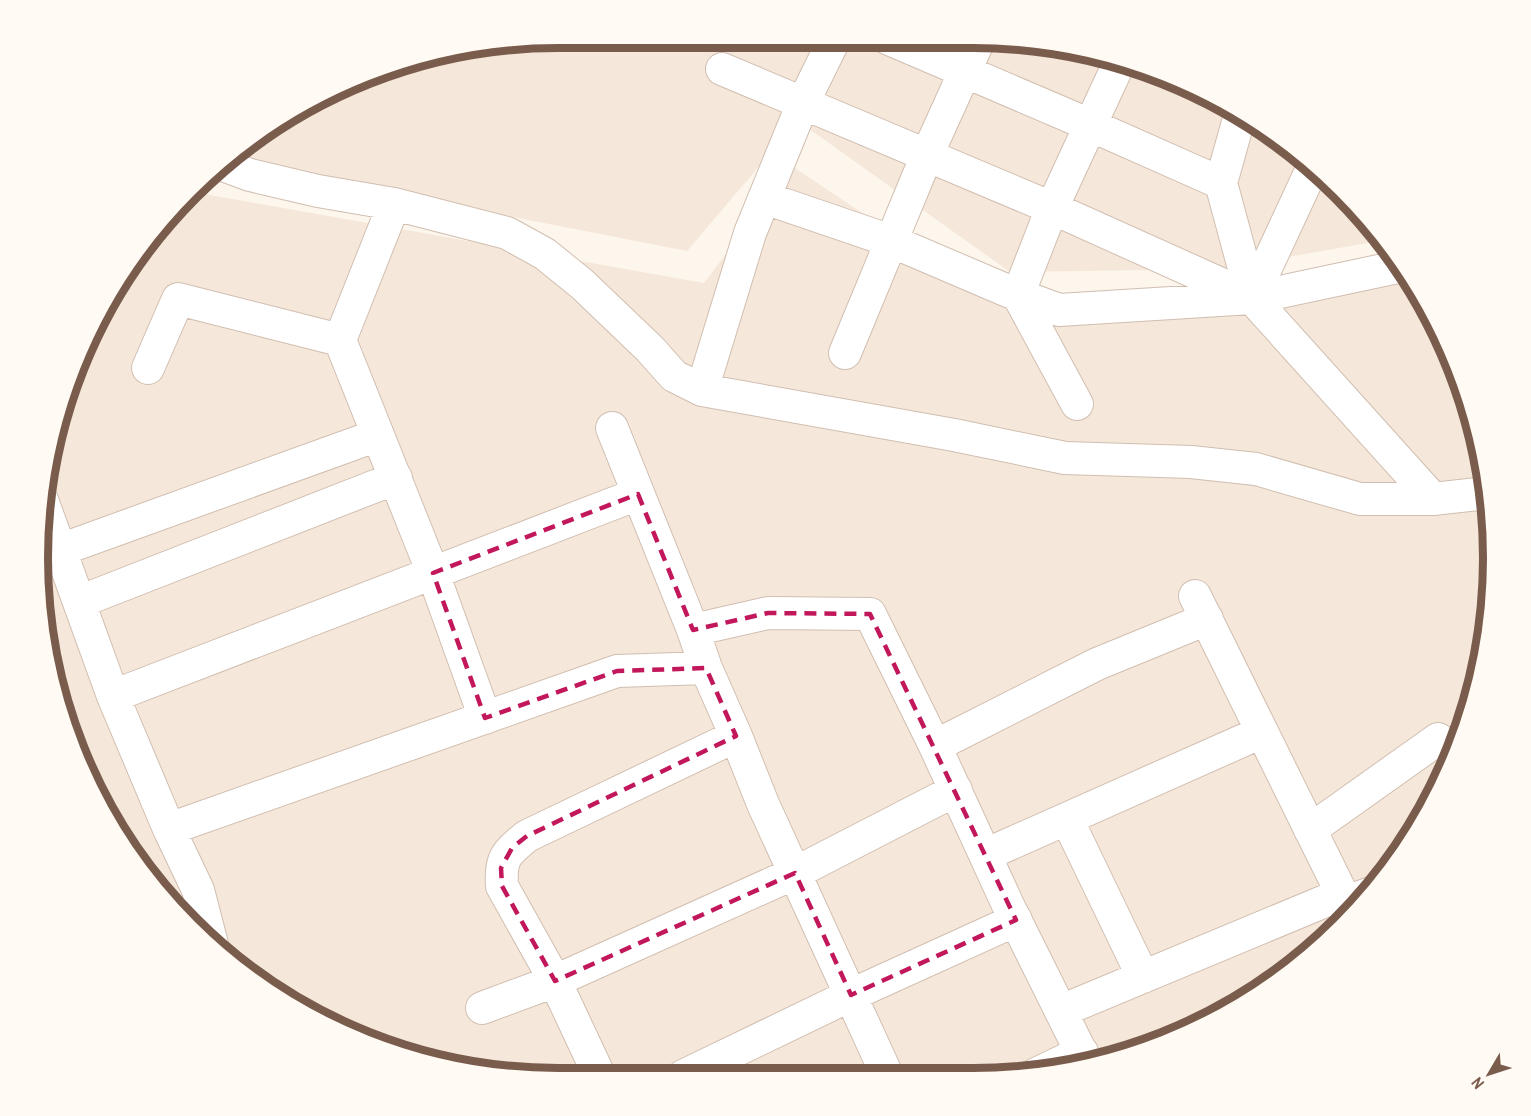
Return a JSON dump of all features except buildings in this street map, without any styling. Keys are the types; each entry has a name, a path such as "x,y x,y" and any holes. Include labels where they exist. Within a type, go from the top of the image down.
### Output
{"street":[{"path":"702,390 750,233 803,103 830,48"},
{"path":"911,48 1221,183"},
{"path":"845,353 927,155 976,48"},
{"path":"722,69 1052,208 1252,298 1433,499"},
{"path":"1077,404 1018,295 1052,208 1116,69"},
{"path":"1238,122 1221,183 1252,298"},
{"path":"231,168 250,175 318,191 394,204 507,232 545,254 608,308 674,376 702,390 954,435 1065,458 1191,462 1256,470 1360,499 1433,499 1479,494"},
{"path":"1252,298 1309,175"},
{"path":"765,198 891,241 1059,310 1252,298 1392,268"},
{"path":"394,204 340,340 433,573 485,718"},
{"path":"148,368 178,299 340,340"},
{"path":"612,428 706,668 763,804 884,1068"},
{"path":"208,929 198,890 169,829 113,696 49,525 378,435"},
{"path":"79,602 396,478"},
{"path":"113,696 638,494"},
{"path":"935,746 1097,664 1201,607 1310,830 1356,893 1061,1011"},
{"path":"693,630 768,613 870,614 1083,1056"},
{"path":"169,829 617,671 706,668"},
{"path":"985,855 1262,732"},
{"path":"596,1068 555,981 502,886 501,868 512,848 527,836 736,736"},
{"path":"1310,830 1438,739"},
{"path":"482,1008 555,981 795,873 956,790"},
{"path":"1067,819 1143,977"},
{"path":"700,1068 851,995 1016,920"}],"highlighted area":[{"path":"638,494 693,630 768,613 870,614 1016,920 851,995 795,873 555,981 502,886 501,868 512,848 527,836 736,736 706,668 617,671 485,718 433,573"}],"shaded area":[{"path":"558,48 1006,49 1040,52 1105,65 1168,87 1228,116 1283,153 1309,175 1334,197 1373,242 1219,269 1010,272 798,121 687,251 237,163 303,116 363,87 426,65 491,52"},
{"path":"792,166 992,300 1214,305 1393,269 1415,303 1430,332 1456,394 1466,426 1479,491 1482,525 1483,558 1479,625 1466,690 1456,722 1430,784 1415,813 1378,868 1334,919 1283,963 1228,1000 1137,1041 1072,1058 1040,1064 973,1068 558,1068 491,1064 459,1058 426,1051 363,1029 303,1000 275,982 248,963 197,919 153,868 134,841 116,813 87,753 65,690 52,625 49,591 48,558 52,491 65,426 75,394 101,332 116,303 153,248 201,193 704,283"}]}
